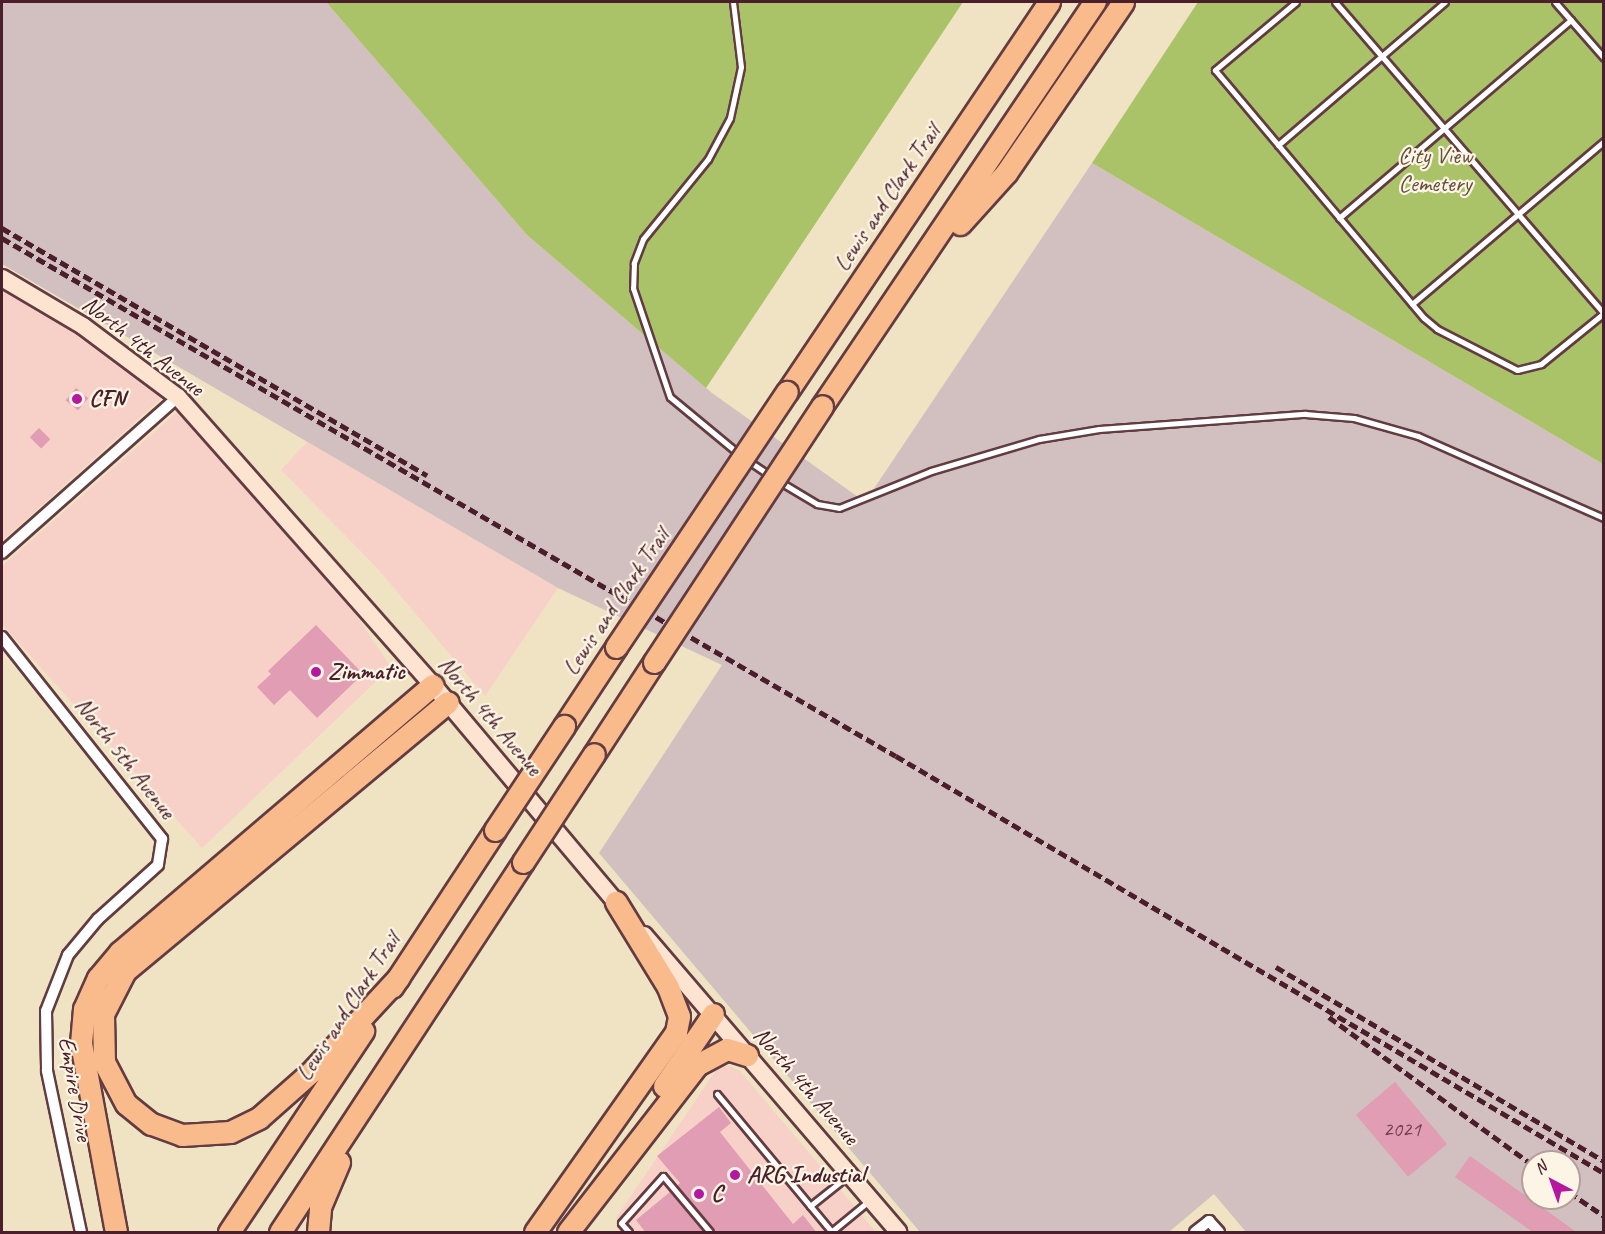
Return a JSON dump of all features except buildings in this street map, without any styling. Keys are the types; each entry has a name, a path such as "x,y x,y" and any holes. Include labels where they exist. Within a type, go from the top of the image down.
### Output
{"highway":[{"path":"993,85 1043,2"},
{"name":"Lewis and Clark Trail","path":"229,1233 616,647 1049,2"},
{"path":"280,1233 822,406 908,283 1095,2"},
{"path":"908,283 1006,173 1123,2"},
{"path":"116,1233 81,1043 84,1009 98,978 120,952 433,685"},
{"path":"399,977 311,1072 259,1118 230,1132 182,1135 151,1124 117,1091 104,1062 103,1014 125,971 448,702"},
{"path":"535,1233 676,1032 678,1016 668,987 616,903"},
{"path":"676,1032 713,1014"},
{"path":"566,1233 713,1014"},
{"path":"566,1233 697,1065 727,1049 747,1055"},
{"path":"318,1233 325,1191 376,1085"}],"main road":[{"name":"North 4th Avenue","path":"2,278 83,326 178,397 448,702 616,903 899,1233"}],"street":[{"path":"2,553 178,397"},
{"name":"North 5th Avenue","path":"2,637 162,839 158,865 89,928"},
{"name":"Empire Drive","path":"81,1233 47,1071 44,1031 58,972 89,928"},
{"path":"1195,1233 1209,1221 1219,1233"}],"lane":[{"path":"733,2 741,67 730,118 708,159 643,239 634,263 634,297 674,402 728,447 801,496 825,507 844,507 931,471 1060,435 1217,418 1305,414 1354,418 1418,436 1604,518"},
{"path":"1296,2 1215,70 1412,304 1437,329 1517,370 1541,364 1602,314"},
{"path":"1335,2 1602,314 1604,323"},
{"path":"1278,144 1445,2"},
{"path":"1555,2 1604,58"},
{"path":"1339,218 1571,20"},
{"path":"1412,304 1604,141"},
{"path":"717,1094 831,1232 871,1199"},
{"path":"810,1206 850,1174"},
{"path":"629,1233 621,1223 663,1176 710,1233"}],"shaded area":[{"path":"2,2 326,2 527,235 712,393 865,502 1092,163 1603,464 1603,1232 1246,1232 1214,1194 1169,1232 920,1232 599,853 722,665 558,588 2,264"},
{"path":"2,287 83,335 164,396 2,541"},
{"path":"178,411 347,602 391,667 202,848 2,624 2,566"},
{"path":"307,442 558,588 485,696 377,568 281,470"},
{"path":"729,1066 740,1071 876,1232 628,1232 616,1218 718,1067"}],"green space":[{"path":"326,2 963,2 706,388 527,235"},
{"name":"City View Cemetery","path":"1198,2 1603,2 1603,464 1092,163"}],"railway":[{"path":"2,228 427,475"},
{"path":"2,238 896,756 1604,1173"},
{"path":"1276,967 1604,1161"},
{"path":"1329,1017 1521,1156"},
{"path":"1581,1200 1604,1216"}],"place":[{"name":"CFN","path":"77,399"},
{"name":"Zimmatic","path":"316,672"},
{"name":"ARG Industial","path":"735,1175"},
{"name":"C","path":"699,1194"}]}
